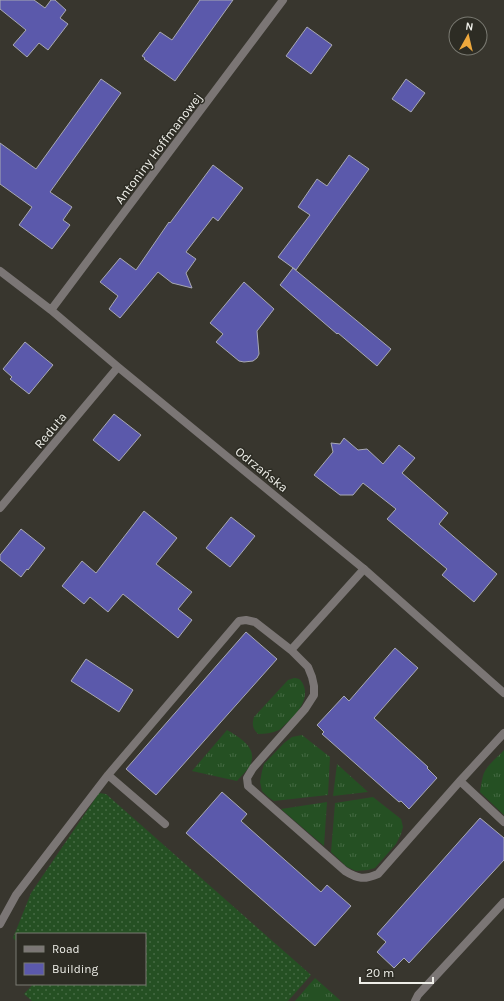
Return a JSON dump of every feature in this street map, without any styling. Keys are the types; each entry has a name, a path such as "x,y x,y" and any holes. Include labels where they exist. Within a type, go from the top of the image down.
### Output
{"street":[{"name":"Antoniny Hoffmanowej","path":"51,310 283,0"},
{"name":"Odrzańska","path":"0,270 51,310 118,367 364,569 504,693"},
{"name":"Reduta","path":"0,508 118,367"},
{"path":"292,650 364,569"},
{"path":"0,924 16,895 108,775 239,621 246,620 256,622 292,650 308,667 314,686 314,695 305,709 253,768 247,778 248,786 345,871 361,879 370,878 378,874 504,733"},
{"path":"108,775 165,824"},
{"path":"460,781 504,822"},
{"path":"415,1001 418,995 504,902"}],"green space":[{"path":"294,678 301,680 305,689 304,700 299,710 279,730 258,734 253,726 254,717 288,680"},
{"path":"227,730 241,739 249,747 252,757 251,763 245,772 237,781 192,771"},
{"path":"302,735 330,757 328,795 274,801 262,791 260,782 264,764 284,743 292,737"},
{"path":"504,750 504,815 480,792 484,773"},
{"path":"337,764 368,792 333,796"},
{"path":"99,793 106,794 311,975 288,1001 32,1001 24,994 32,985 146,985 146,933 16,933 16,941 13,938 31,893"},
{"path":"373,797 401,819 403,827 396,844 375,868 356,871 347,867 331,852 335,803"},
{"path":"327,802 324,846 281,809"},
{"path":"315,978 341,1001 295,1001"}],"building":[{"path":"0,0 34,0 45,8 51,0 55,0 66,10 60,18 68,24 48,50 39,43 27,57 13,45 26,30 0,9"},
{"path":"200,0 233,0 175,81 142,56 160,32 172,40"},
{"path":"307,27 332,45 311,74 286,56"},
{"path":"101,79 121,93 50,192 72,207 63,220 70,225 52,249 19,225 32,207 0,184 0,143 36,169"},
{"path":"406,79 425,93 411,112 392,99"},
{"path":"349,155 369,169 296,270 278,257 310,215 298,207 317,179 327,186"},
{"path":"213,165 243,188 218,221 213,217 186,252 196,259 186,273 192,288 172,283 158,272 120,318 109,309 118,296 100,282 120,258 136,270 169,222 170,223"},
{"path":"293,268 391,349 377,366 280,285"},
{"path":"244,282 274,309 257,331 259,354 257,358 253,361 244,362 239,361 216,342 223,334 210,323"},
{"path":"25,342 53,365 29,394 10,379 12,377 3,369"},
{"path":"114,414 141,435 119,461 93,440"},
{"path":"344,438 358,450 367,449 383,464 399,445 415,458 402,473 448,513 439,524 497,574 474,602 442,575 447,569 387,519 396,509 363,483 353,495 340,495 314,475 333,452 331,443 340,444"},
{"path":"144,511 177,538 156,564 192,592 178,609 192,620 178,638 123,594 108,612 90,597 84,604 62,586 82,561 96,573"},
{"path":"231,517 255,536 230,567 206,548"},
{"path":"21,529 45,548 21,577 0,560 0,555"},
{"path":"246,632 277,659 156,795 126,769"},
{"path":"395,648 418,668 374,718 428,767 427,768 437,778 409,809 401,801 399,802 322,734 324,732 317,725 344,696 349,701"},
{"path":"86,659 133,690 119,712 71,681"},
{"path":"222,792 247,814 241,821 321,892 327,885 351,906 315,946 186,833"},
{"path":"480,818 504,838 504,860 409,963 404,958 394,968 377,952 386,942 377,934"}]}
